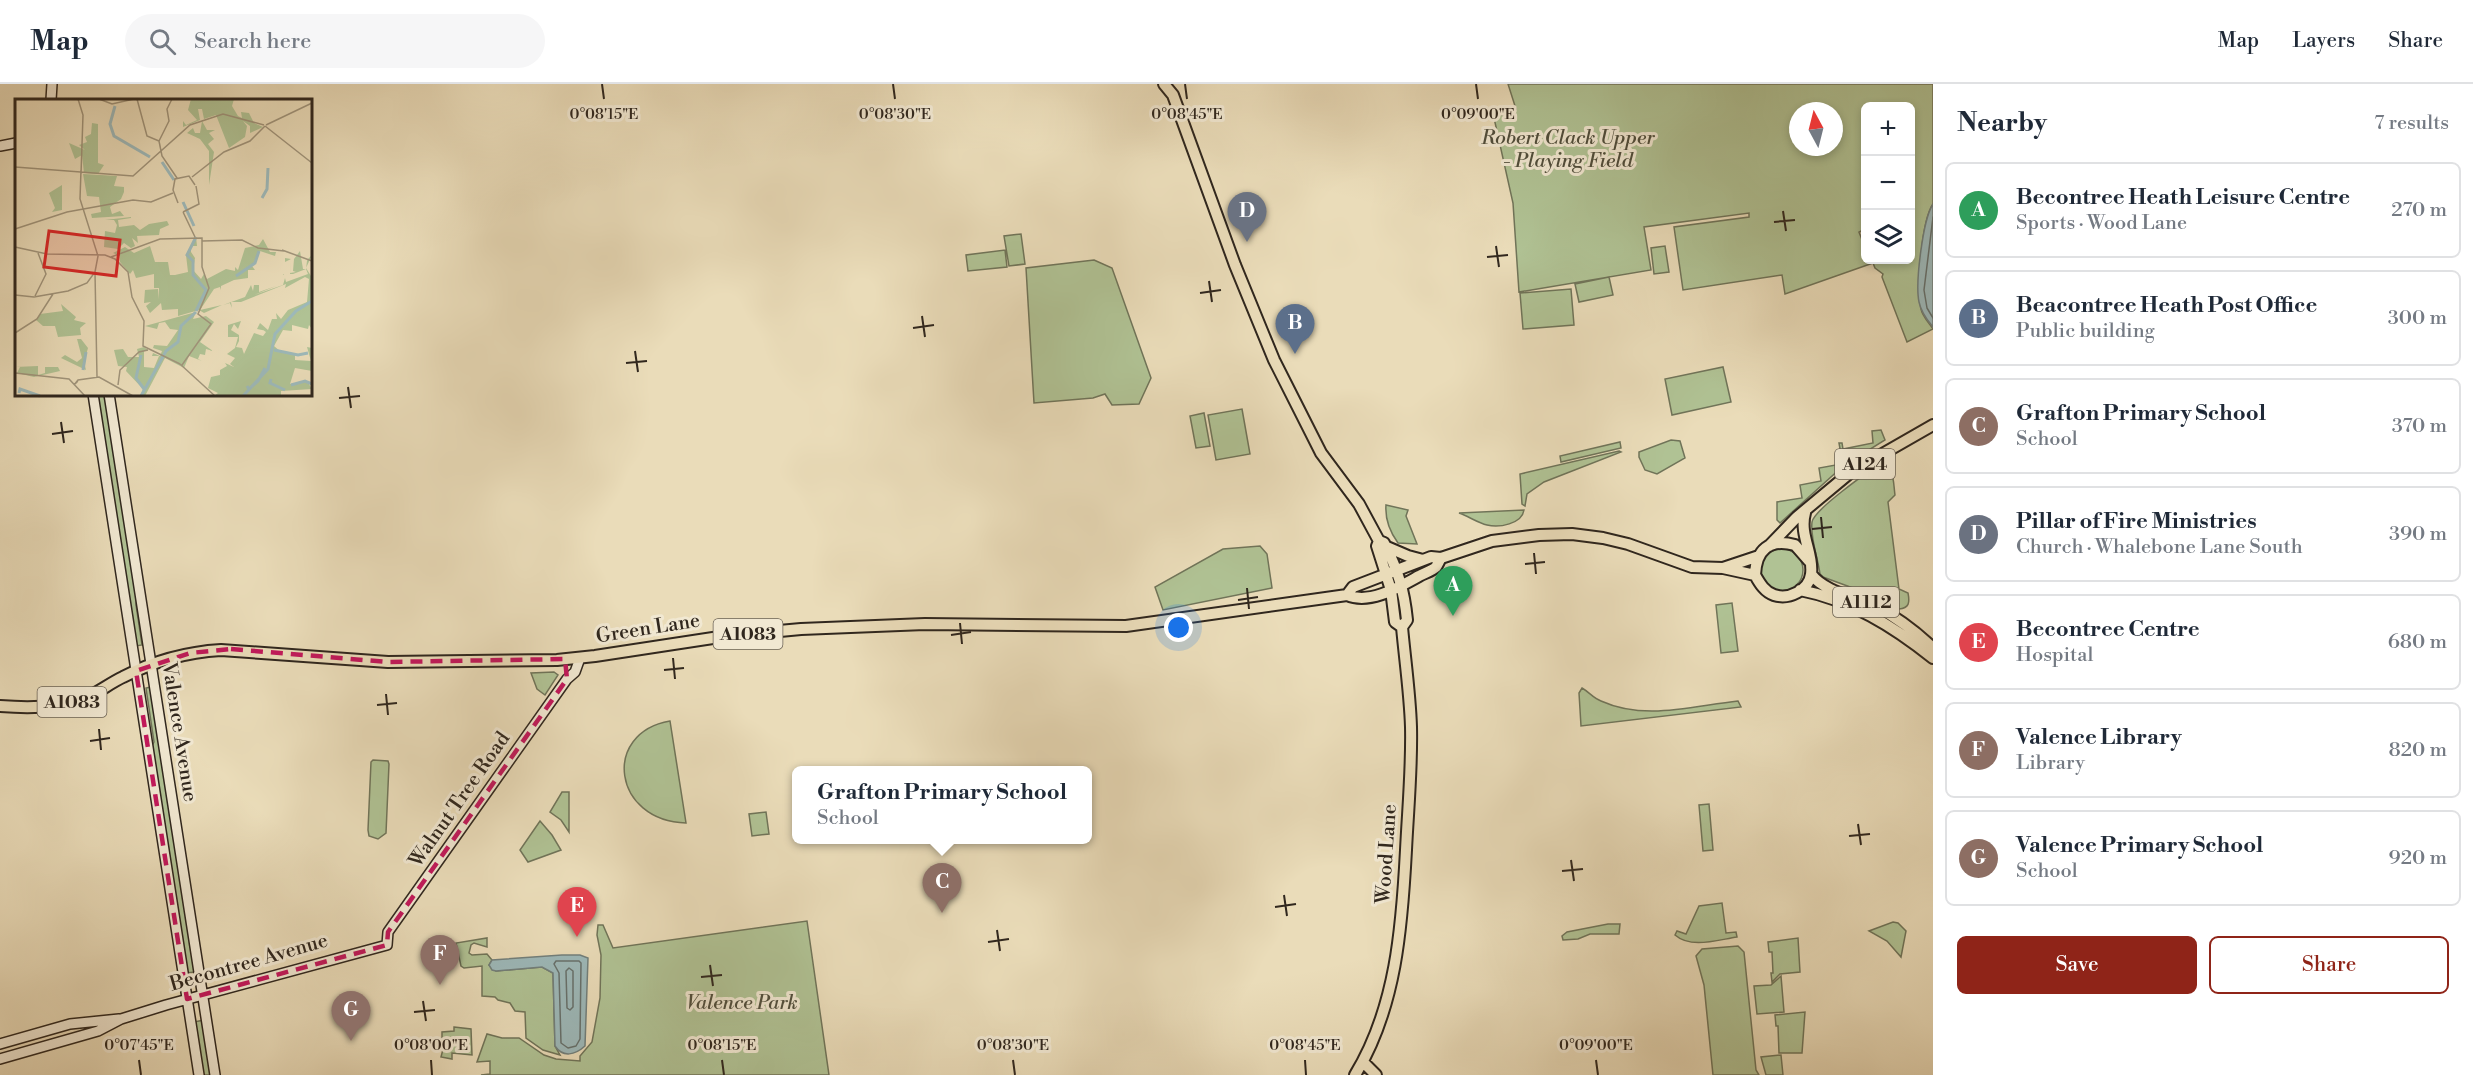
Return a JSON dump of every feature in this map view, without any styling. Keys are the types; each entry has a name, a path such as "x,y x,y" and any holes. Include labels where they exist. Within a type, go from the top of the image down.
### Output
{"main road":[{"path":"1164,84 1174,90 1234,265 1274,360 1321,453 1359,504 1383,544 1392,573"},
{"name":"A124","path":"1722,568 1759,556 1797,517 1805,513 1851,472 1933,425"},
{"path":"1800,590 1811,574 1803,532 1805,513"},
{"name":"A124","path":"1392,573 1431,556 1441,558 1492,541 1572,534 1628,544 1692,567 1722,568 1755,576 1762,588 1776,596 1788,596 1800,590"},
{"path":"1769,546 1782,542 1795,545 1809,561"},
{"path":"1383,544 1423,560"},
{"path":"1755,576 1759,556"},
{"name":"A124","path":"1403,584 1436,567 1441,558"},
{"name":"Green Lane","path":"1347,594 1353,587 1392,573"},
{"name":"Wood Lane","path":"1355,1075 1381,1022 1395,963 1405,874 1411,726 1402,627 1407,620 1403,584 1392,573"},
{"name":"Wood Lane","path":"1392,573 1391,590 1395,622 1402,627"},
{"name":"A1112","path":"1811,574 1819,583 1862,600 1899,619 1933,648"},
{"name":"Green Lane","path":"0,706 46,706 78,701 150,665 201,651 231,649 388,662 565,659 726,636 801,628 926,624 1126,626 1347,594 1355,598 1391,590 1403,584"},
{"name":"A1112","path":"1800,590 1864,611 1910,639 1933,658"},
{"path":"1363,1062 1376,1075"}],"street":[{"path":"52,84 52,98"},
{"path":"0,146 15,143"},
{"name":"Valence Avenue","path":"93,396 199,1075"},
{"name":"Valence Avenue","path":"109,396 215,1075"},
{"name":"Walnut Tree Road","path":"387,945 388,932 567,679 575,672 580,658"},
{"path":"565,659 567,679"},
{"name":"Becontree Avenue","path":"0,1059 98,1031 121,1019 187,999 387,945"},
{"name":"Becontree Avenue","path":"0,1044 70,1024 121,1019"},
{"path":"48,1030 53,1044"}],"highlighted area":[{"path":"231,649 388,662 565,659 567,679 388,932 387,945 187,999 136,671 190,653"}],"green space":[{"name":"Robert Clack Upper - Playing Field","path":"1508,84 1933,84 1933,204 1923,239 1919,286 1922,312 1933,329 1907,342 1882,277 1883,274 1873,264 1915,264 1915,102 1861,102 1861,231 1859,232 1861,264 1870,264 1785,294 1782,275 1683,290 1674,227 1749,217 1749,213 1644,227 1651,270 1519,292 1513,203 1494,118 1516,109"},
{"path":"1021,234 1025,264 1009,266 1004,236"},
{"path":"1665,246 1669,272 1654,274 1651,248"},
{"path":"1005,250 1007,267 968,271 966,255"},
{"path":"1094,260 1112,268 1151,378 1139,404 1112,405 1105,394 1093,398 1034,403 1026,268"},
{"path":"1609,277 1613,295 1579,302 1575,284"},
{"path":"1571,289 1574,325 1523,329 1520,293"},
{"path":"1723,367 1731,402 1672,415 1665,379"},
{"path":"97,396 106,396 137,591 136,605 142,645 136,646"},
{"path":"1242,409 1250,454 1216,460 1208,415"},
{"path":"1204,413 1210,446 1196,448 1190,416"},
{"path":"1881,430 1885,440 1843,466 1839,443 1842,443 1843,449 1873,443 1872,431"},
{"path":"1671,440 1680,441 1685,458 1657,474 1645,470 1639,452"},
{"path":"1620,442 1621,448 1561,462 1560,456"},
{"path":"1621,452 1544,482 1527,494 1525,506 1522,504 1520,474"},
{"path":"1841,464 1842,467 1780,523 1777,520 1777,502 1802,498 1800,485 1821,481 1819,468"},
{"path":"1880,465 1888,468 1893,480 1895,495 1888,502 1899,589 1908,593 1909,600 1907,606 1899,609 1861,591 1823,577 1820,574 1812,535 1812,522 1815,516 1831,500"},
{"path":"1386,505 1408,510 1406,516 1417,544 1398,543 1389,525"},
{"path":"1524,510 1515,522 1498,526 1484,524 1459,513"},
{"path":"1260,546 1267,554 1272,588 1163,610 1155,587 1223,549"},
{"path":"1782,549 1790,550 1797,555 1802,562 1802,578 1797,585 1790,590 1782,591 1774,590 1767,585 1762,578 1761,570 1762,562 1767,555 1774,550"},
{"path":"1732,603 1738,651 1721,653 1716,605"},
{"path":"554,672 558,675 545,695 537,689 531,673"},
{"path":"151,687 195,972 186,973 151,748 154,742 146,688"},
{"path":"1582,688 1601,701 1634,710 1669,710 1738,701 1741,707 1581,726 1579,693"},
{"path":"670,721 686,823 662,819 643,808 631,793 625,776 625,758 633,742 648,729"},
{"path":"373,760 388,761 389,764 386,833 378,839 369,836 368,830 371,762"},
{"path":"562,792 569,792 569,832 561,820 550,812"},
{"path":"1709,804 1713,850 1703,851 1699,805"},
{"path":"766,812 769,834 752,836 749,814"},
{"path":"540,821 561,850 528,862 520,850"},
{"path":"1722,903 1726,933 1736,932 1737,937 1696,943 1675,935 1677,931 1686,934 1699,906"},
{"name":"Valence Park","path":"807,921 829,1075 481,1075 490,1074 490,1061 477,1062 487,1034 502,1038 519,1038 544,1055 556,1059 580,1061 580,1056 592,1042 600,998 601,955 597,935 598,925 603,925 613,948"},
{"path":"1893,922 1898,923 1906,931 1901,957 1887,941 1869,931"},
{"path":"1620,924 1619,934 1590,934 1578,939 1563,940 1562,936 1567,932"},
{"path":"487,938 487,947 474,943 469,953 472,955 487,954 492,960 489,965 496,971 542,967 553,973 555,1046 560,1055 543,1050 526,1038 525,1012 515,1011 510,1003 495,997 482,996 482,966 464,968 461,966 456,943"},
{"path":"1798,938 1800,972 1780,974 1772,982 1772,952 1769,952 1768,942"},
{"path":"1738,946 1744,952 1756,1070 1759,1075 1713,1075 1704,985 1696,956 1702,949"},
{"path":"1781,976 1784,1012 1757,1014 1754,986 1771,985"},
{"path":"1805,1012 1802,1053 1779,1053 1778,1026 1776,1026 1775,1015"},
{"path":"204,1020 212,1075 202,1075 194,1022"},
{"path":"454,1027 471,1029 472,1055 452,1053 452,1059 441,1057 445,1042 438,1039 442,1038 442,1032 454,1031"},
{"path":"1781,1055 1783,1075 1766,1075 1761,1057"}],"water":[{"path":"1933,204 1933,327 1921,309 1918,293 1923,237"},
{"path":"580,955 588,958 585,1046 569,1054 558,1050 555,1046 553,973 542,967 496,971 492,970 489,965 492,960"}],"place":[{"name":"Pillar of Fire Ministries","path":"1247,242"},
{"name":"Beacontree Heath Post Office","path":"1295,354"},
{"name":"Becontree Heath Leisure Centre","path":"1453,616"},
{"name":"Grafton Primary School","path":"942,913"},
{"name":"Becontree Centre","path":"577,937"},
{"name":"Valence Library","path":"440,985"},
{"name":"Valence Primary School","path":"351,1041"}]}
